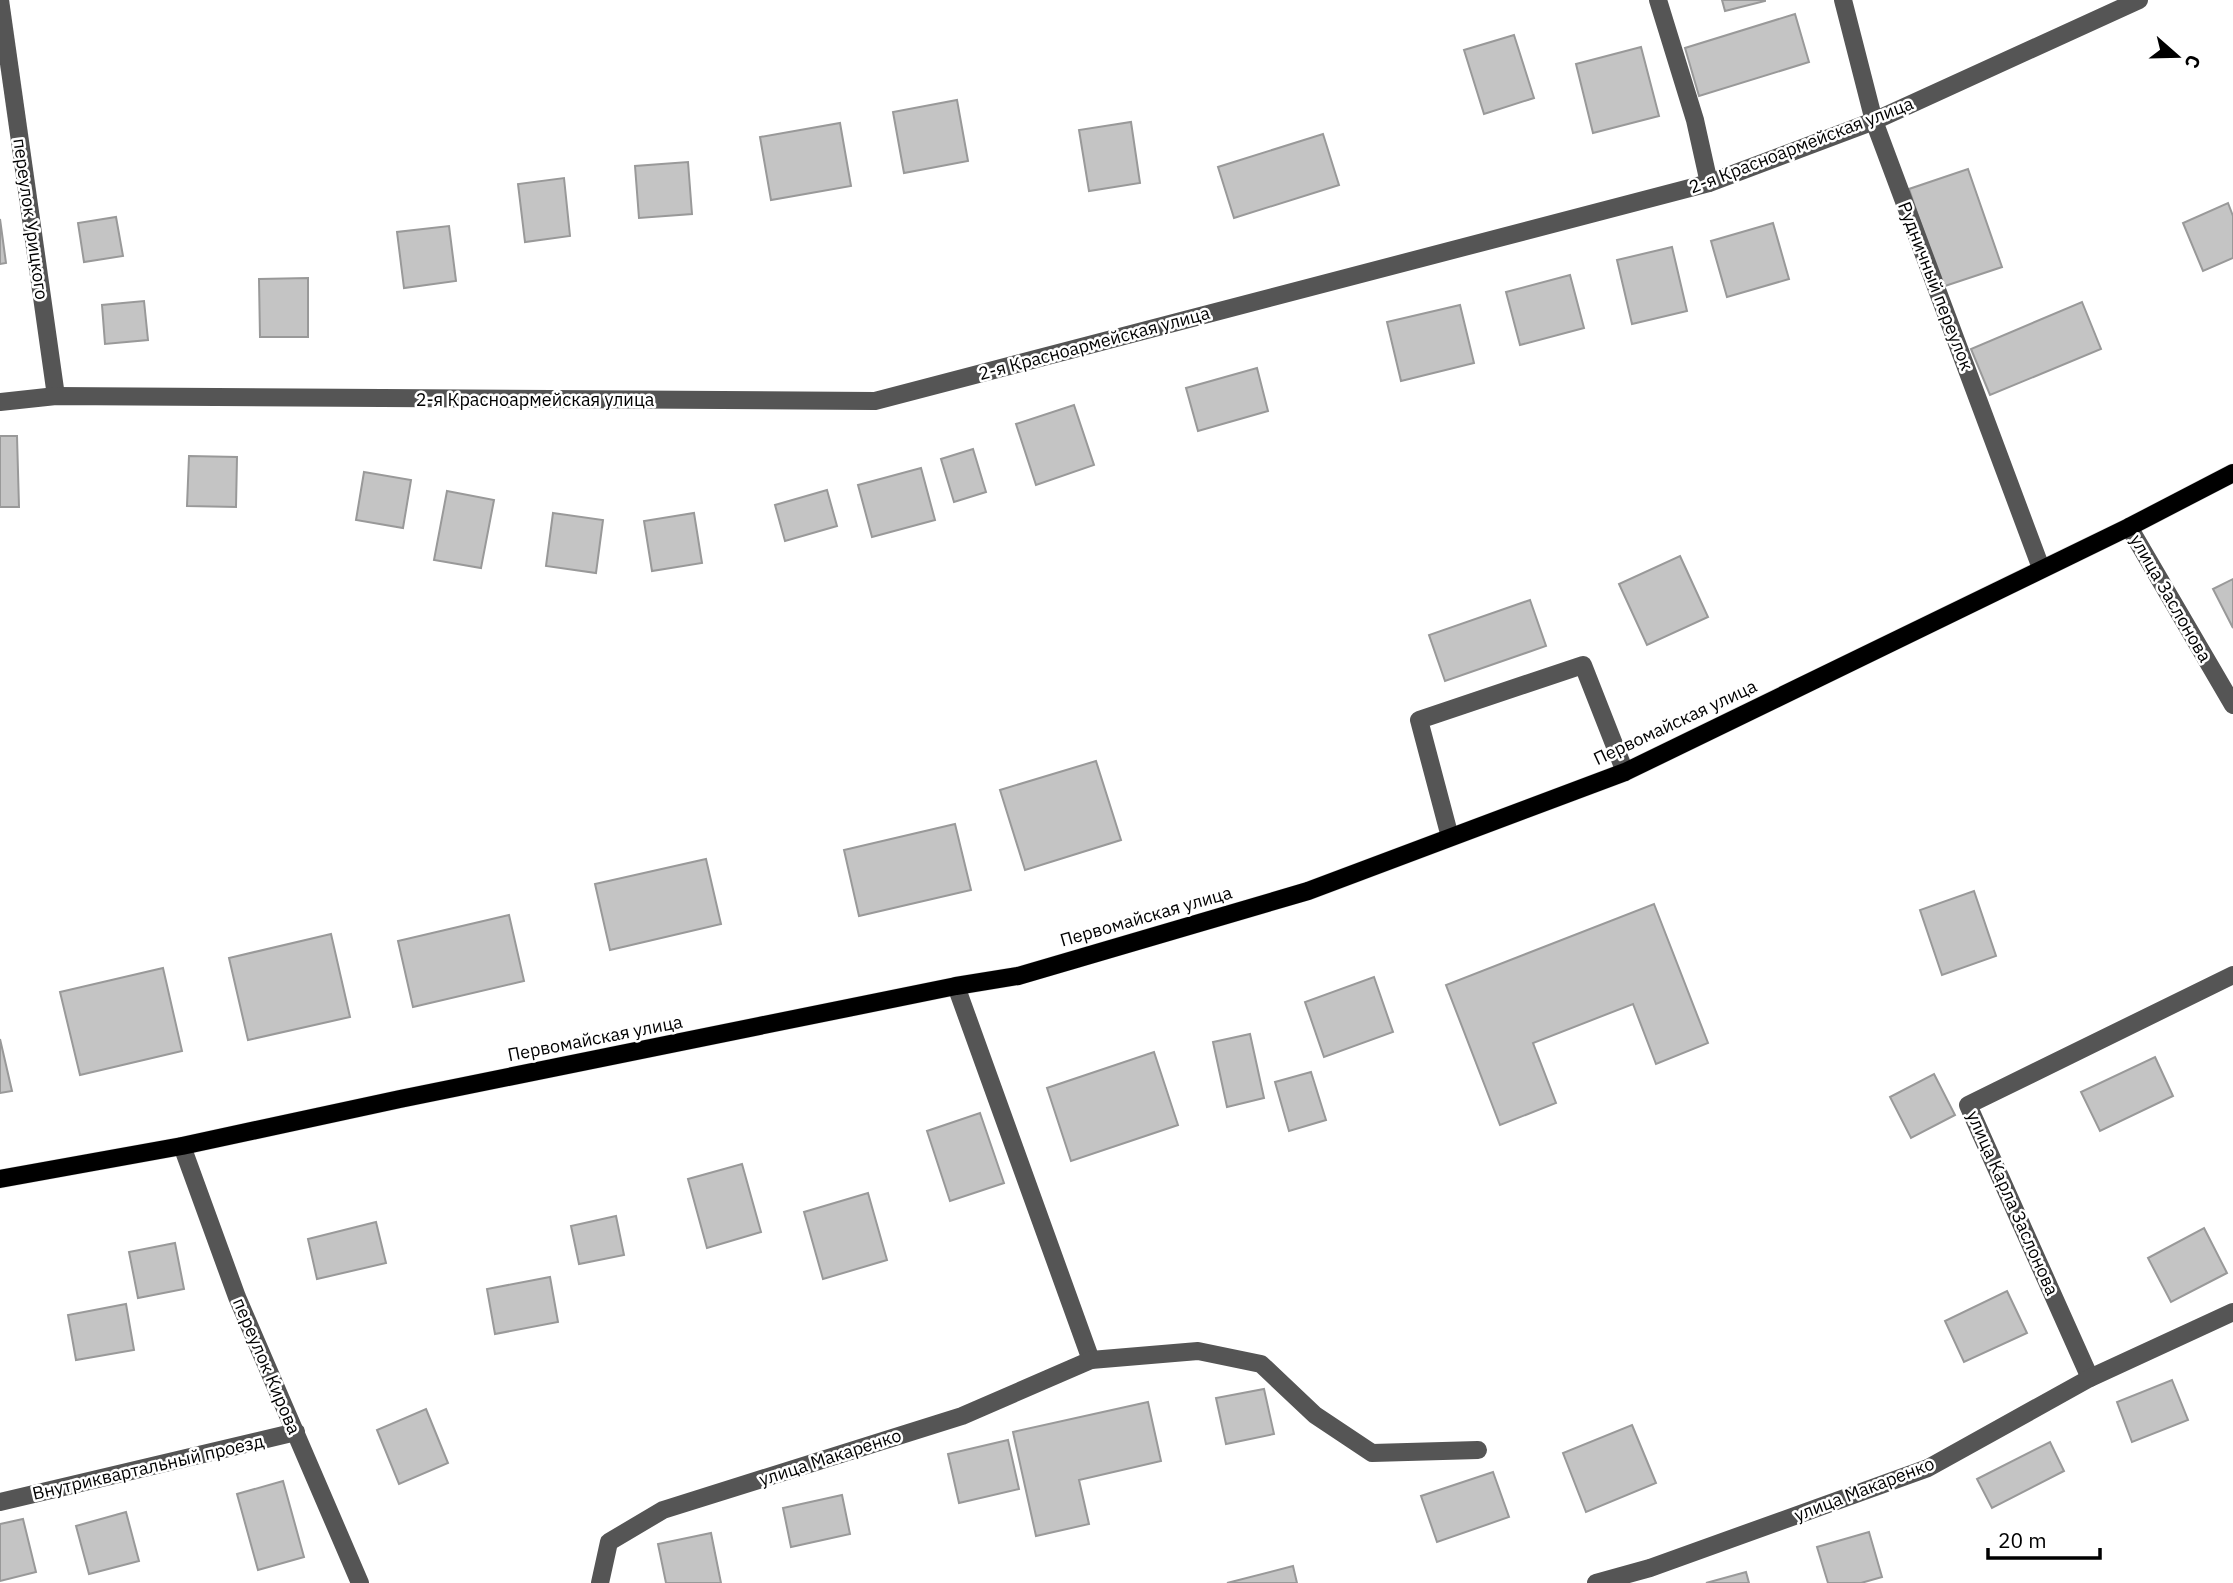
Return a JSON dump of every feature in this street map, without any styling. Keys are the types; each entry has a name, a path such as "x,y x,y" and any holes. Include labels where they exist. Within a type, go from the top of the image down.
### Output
{"main road":[{"name":"Первомайская улица","path":"0,1180 182,1146 413,1096 956,986 1018,976 1295,895 1625,772 2129,527 2233,473"}],"street":[{"name":"переулок Урицкого","path":"0,0 57,396"},
{"path":"1658,0 1695,120 1709,183"},
{"name":"Рудничный переулок","path":"1843,0 1874,121 2041,568"},
{"name":"2-я Красноармейская улица","path":"0,402 57,396 875,401 1709,183 1874,121 2138,0"},
{"name":"улица Заслонова","path":"2129,527 2233,705"},
{"path":"1450,837 1419,720 1583,665 1625,772"},
{"name":"улица Карла Заслонова","path":"2090,1378 1968,1105 2233,975"},
{"path":"956,986 1091,1360"},
{"name":"переулок Кирова","path":"182,1146 237,1297 360,1583"},
{"name":"улица Макаренко","path":"1596,1583 1650,1568 1928,1468 2090,1378 2233,1312"},
{"name":"улица Макаренко","path":"600,1583 609,1542 663,1510 962,1416 1091,1360 1198,1351 1261,1364 1315,1415 1372,1453 1478,1450"},
{"name":"Внутриквартальный проезд","path":"0,1502 296,1432"}],"building":[{"path":"1722,0 1765,0 1765,1 1725,11"},
{"path":"1795,14 1809,62 1699,96 1685,48"},
{"path":"1514,35 1534,98 1484,114 1464,50"},
{"path":"1641,47 1659,116 1593,133 1576,64"},
{"path":"957,100 968,161 904,173 893,112"},
{"path":"1131,122 1140,183 1089,191 1079,130"},
{"path":"840,123 851,186 771,200 760,137"},
{"path":"1323,134 1339,185 1234,218 1218,167"},
{"path":"688,162 692,214 639,218 635,166"},
{"path":"1968,169 2002,267 1942,287 1909,189"},
{"path":"564,178 570,236 525,242 518,184"},
{"path":"2228,203 2233,216 2233,258 2203,271 2183,223"},
{"path":"116,217 123,256 84,262 78,223"},
{"path":"0,219 6,263 0,264"},
{"path":"1773,223 1789,279 1727,297 1711,241"},
{"path":"449,226 456,281 404,288 397,232"},
{"path":"1672,247 1687,311 1632,324 1617,260"},
{"path":"1570,275 1584,328 1520,345 1506,292"},
{"path":"308,278 308,337 260,337 259,279"},
{"path":"144,301 148,340 105,344 102,305"},
{"path":"2082,302 2101,349 1990,395 1971,349"},
{"path":"1460,305 1474,363 1401,381 1387,322"},
{"path":"1257,368 1268,411 1198,431 1186,388"},
{"path":"1074,405 1094,465 1036,485 1016,424"},
{"path":"0,436 17,436 19,507 0,507"},
{"path":"973,449 986,492 954,502 941,459"},
{"path":"189,456 237,457 236,507 187,506"},
{"path":"921,468 935,520 872,537 858,485"},
{"path":"364,472 411,480 403,528 356,520"},
{"path":"827,490 837,526 785,541 775,505"},
{"path":"447,491 494,500 481,568 434,560"},
{"path":"553,513 603,520 596,573 546,566"},
{"path":"694,513 702,563 652,571 644,521"},
{"path":"1680,556 1708,617 1647,645 1619,584"},
{"path":"2233,579 2233,628 2213,589"},
{"path":"1530,600 1546,646 1445,681 1429,635"},
{"path":"1096,761 1121,840 1025,870 1000,790"},
{"path":"955,824 971,890 859,916 844,850"},
{"path":"706,859 721,924 610,950 595,884"},
{"path":"1974,891 1996,956 1942,975 1920,910"},
{"path":"1654,904 1708,1043 1656,1064 1633,1004 1533,1043 1556,1103 1500,1125 1446,985"},
{"path":"509,915 524,981 413,1007 398,941"},
{"path":"331,934 350,1017 248,1040 229,958"},
{"path":"163,968 182,1051 80,1075 60,992"},
{"path":"1374,977 1393,1032 1324,1057 1305,1002"},
{"path":"1250,1034 1264,1098 1227,1107 1213,1042"},
{"path":"0,1039 12,1091 0,1093"},
{"path":"1154,1052 1178,1125 1071,1161 1047,1088"},
{"path":"2155,1057 2173,1096 2100,1131 2081,1092"},
{"path":"1311,1072 1326,1120 1289,1131 1275,1082"},
{"path":"1934,1074 1955,1115 1911,1138 1890,1097"},
{"path":"980,1113 1004,1183 950,1201 927,1131"},
{"path":"742,1164 761,1232 707,1248 688,1179"},
{"path":"868,1193 887,1260 823,1279 804,1212"},
{"path":"616,1216 624,1255 579,1264 571,1226"},
{"path":"376,1222 386,1263 317,1279 308,1239"},
{"path":"2204,1228 2227,1273 2171,1302 2148,1258"},
{"path":"175,1243 184,1289 138,1298 129,1252"},
{"path":"550,1277 558,1322 495,1334 487,1289"},
{"path":"2007,1291 2027,1333 1964,1362 1945,1321"},
{"path":"126,1304 134,1350 76,1360 68,1315"},
{"path":"2172,1380 2188,1420 2132,1442 2117,1402"},
{"path":"1264,1389 1274,1434 1226,1444 1216,1398"},
{"path":"1148,1402 1161,1461 1079,1480 1089,1524 1036,1536 1013,1432"},
{"path":"426,1409 448,1463 399,1484 377,1430"},
{"path":"1632,1425 1656,1483 1586,1512 1563,1453"},
{"path":"1008,1440 1019,1489 959,1503 948,1454"},
{"path":"2050,1442 2064,1471 1992,1508 1977,1479"},
{"path":"1493,1472 1509,1517 1437,1542 1421,1496"},
{"path":"283,1481 304,1557 258,1570 237,1494"},
{"path":"842,1495 850,1534 791,1547 783,1508"},
{"path":"126,1512 139,1561 89,1574 76,1526"},
{"path":"23,1519 36,1572 0,1581 0,1524"},
{"path":"1869,1532 1882,1577 1861,1583 1828,1583 1817,1547"},
{"path":"711,1533 721,1583 666,1583 658,1544"},
{"path":"1293,1566 1297,1583 1227,1583"},
{"path":"1746,1572 1749,1583 1706,1583"}]}
